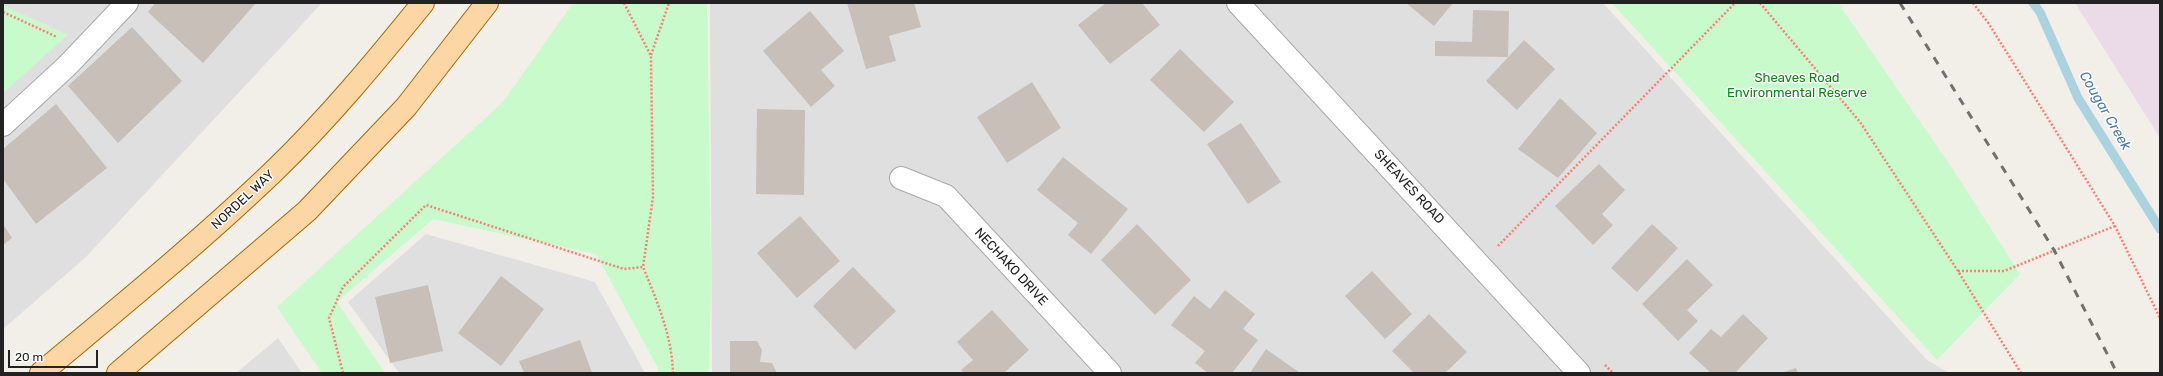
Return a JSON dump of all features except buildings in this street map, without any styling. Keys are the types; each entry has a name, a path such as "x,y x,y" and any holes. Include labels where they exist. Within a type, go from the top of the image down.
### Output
{"main road":[{"name":"NORDEL WAY","path":"41,373 183,255 275,170 367,72 423,3"},
{"path":"118,373 307,210 406,107 487,3"}],"street":[{"path":"3,125 82,50 127,3"},
{"name":"SHEAVES ROAD","path":"1238,3 1578,373"},
{"name":"NECHAKO DRIVE","path":"901,178 946,196 1107,372"}],"path":[{"path":"624,3 651,56"},
{"path":"669,3 651,56 653,197 643,267 662,314 672,357 673,373"},
{"path":"1497,247 1735,3"},
{"path":"1760,3 1860,122 1958,271 2021,373"},
{"path":"1973,3 1989,24 2115,226 2160,318"},
{"path":"3,12 82,50"},
{"path":"343,373 329,318 343,287 426,205 624,269 643,267"},
{"path":"1958,271 2004,270 2115,226"}],"shaded area":[{"path":"3,3 322,3 85,258 3,329"},
{"path":"710,3 1603,3 1927,360 1949,373 712,373"},
{"path":"2075,3 2160,3 2160,138 2116,68"},
{"path":"426,234 595,282 645,373 399,373 348,302"},
{"path":"278,338 302,373 236,373"}],"green space":[{"path":"573,3 707,3 711,273 709,373 658,373 658,368 596,254 433,219 337,302 385,373 322,373 277,307 503,102"},
{"name":"Sheaves Road Environmental Reserve","path":"1612,3 1838,3 1952,168 2020,274 1937,360"},
{"path":"3,5 68,35 3,93"}],"waterway":[{"name":"Cougar Creek","path":"2033,3 2040,12 2078,98 2160,229"}],"railway":[{"path":"1900,3 2054,250 2117,373"}]}
